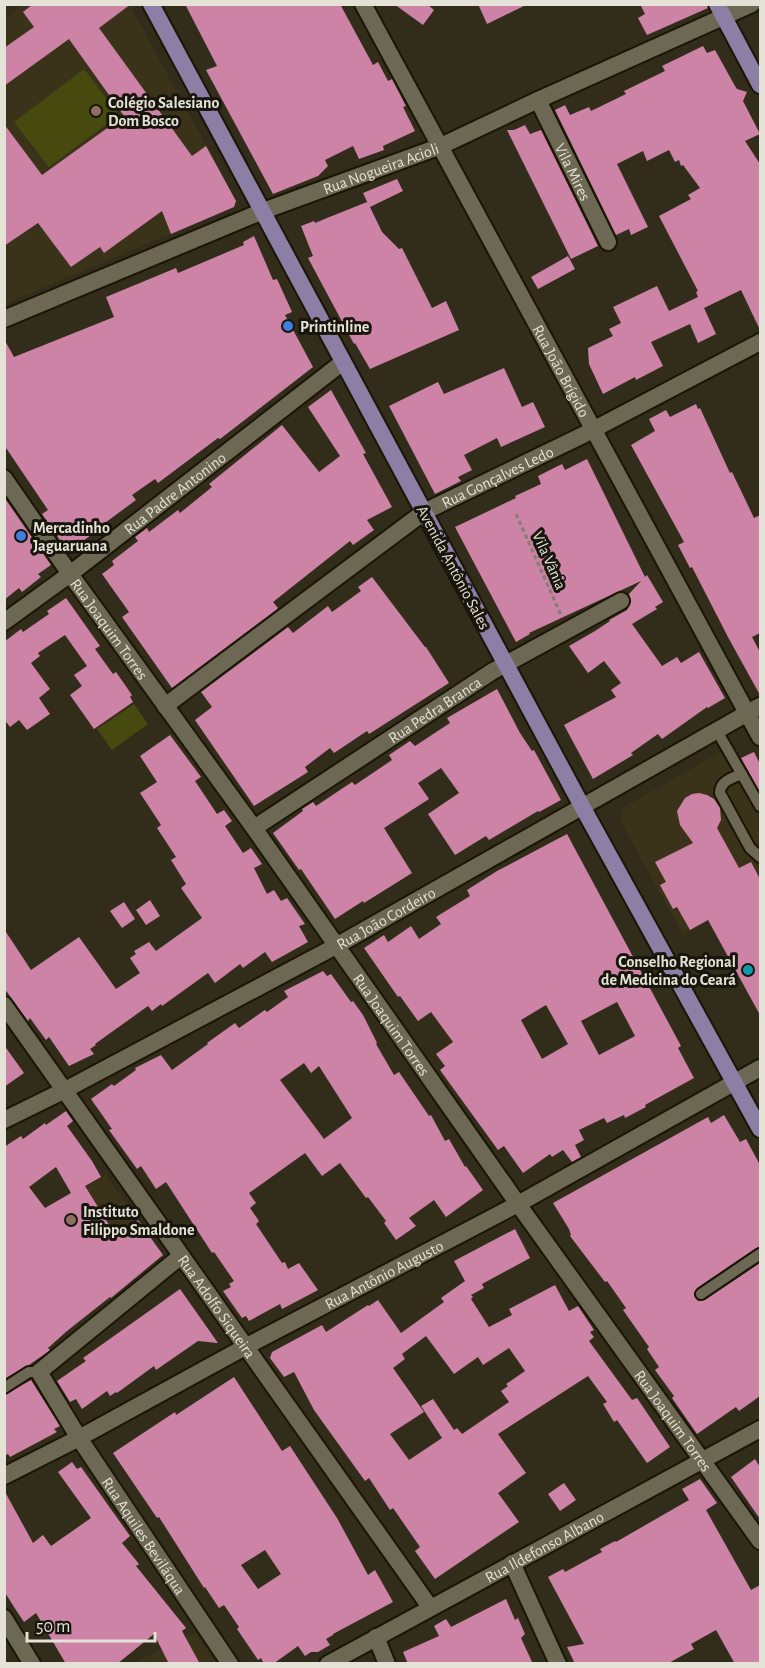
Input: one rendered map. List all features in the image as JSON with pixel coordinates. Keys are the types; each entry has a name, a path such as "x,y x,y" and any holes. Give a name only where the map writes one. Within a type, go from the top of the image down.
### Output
{"main road":[{"name":"Avenida Antônio Sales","path":"151,4 583,808 760,1129"},
{"path":"720,11 760,85"}],"street":[{"name":"Rua João Brígido","path":"363,4 594,429 754,710 760,737"},
{"name":"Rua Nogueira Acioli","path":"4,319 263,212 441,146 720,11 752,4"},
{"name":"Vila Mires","path":"538,100 608,242"},
{"name":"Rua Gonçalves Ledo","path":"165,706 424,512 594,429 760,342"},
{"name":"Rua Padre Antonino","path":"4,622 70,574 343,362"},
{"name":"Rua Joaquim Torres","path":"4,478 518,1204 760,1541"},
{"name":"Rua Pedra Branca","path":"254,828 506,663 621,601"},
{"name":"Rua João Cordeiro","path":"4,1120 336,946 754,710"},
{"name":"Rua Adolfo Siqueira","path":"4,1005 430,1607"},
{"name":"Rua Antônio Augusto","path":"4,1476 518,1204 760,1068"},
{"path":"39,1372 181,1256"},
{"name":"Rua Aquiles Beviláqua","path":"39,1372 79,1438 230,1664"},
{"name":"Rua Ildefonso Albano","path":"328,1664 760,1429"},
{"path":"512,1563 558,1664"},
{"path":"4,1618 32,1664"},
{"path":"375,1637 387,1664"}],"lane":[{"path":"717,730 760,806"},
{"path":"742,774 726,781 720,787 720,793 750,848 760,857"},
{"path":"701,1294 760,1254"},
{"path":"4,1388 28,1372 39,1372"}],"path":[{"name":"Vila Vânia","path":"516,514 561,615"}],"shaded area":[{"name":"Colégio Salesiano Dom Bosco","path":"21,5 130,5 236,201 234,207 5,304 5,20"},
{"path":"721,752 729,768 754,752 760,764 760,892 683,935 620,820 624,807"},
{"path":"106,1175 137,1218 29,1308 4,1231"},
{"path":"196,1632 216,1663 132,1664"}],"green space":[{"path":"84,69 119,115 49,167 14,122"},
{"path":"134,704 148,724 112,750 97,729"}],"building":[{"path":"33,4 131,4 99,28 192,156 206,146 236,201 234,207 171,234 162,211 104,253 100,247 71,267 38,223 4,246 4,124 42,175 124,116 69,39 4,86 4,48 34,27 23,12"},
{"path":"185,4 340,4 373,65 378,62 388,81 392,79 406,106 403,107 415,131 383,146 384,150 359,159 353,146 325,160 328,166 318,176 273,194 206,70 217,66"},
{"path":"394,4 427,4 434,10 423,25"},
{"path":"478,4 528,4 487,24"},
{"path":"640,4 707,4 708,8 647,35 638,18 645,14"},
{"path":"703,46 707,53 715,50 737,89 747,92 743,101 760,134 745,141 760,164 760,330 741,290 704,308 716,334 698,343 690,324 651,342 663,366 636,380 635,377 603,394 589,364 588,348 613,336 609,329 621,323 613,307 657,286 669,311 698,297 696,292 698,291 659,216 691,199 688,195 700,188 683,165 681,166 679,160 675,162 669,150 647,161 643,151 617,164 648,227 631,235 629,229 616,235 555,110 565,105 570,115 589,107 591,111 626,94 624,91 665,71 662,66"},
{"path":"525,125 530,134 541,130 598,246 571,259 507,130 514,130"},
{"path":"397,179 403,191 370,207 382,232 399,249 402,248 432,308 446,301 459,330 370,369 308,258 313,256 301,226 314,221 315,223 367,202 369,206 363,193"},
{"path":"254,236 273,280 277,279 292,312 285,315 313,367 220,439 218,438 158,483 155,479 132,495 136,500 68,552 42,514 48,510 4,445 4,339 14,357 114,317 106,297 176,268 178,273 244,245 243,242"},
{"path":"568,256 575,269 538,289 531,277"},
{"path":"504,368 522,407 533,402 545,427 501,447 497,438 464,455 472,470 458,477 461,481 435,494 389,406 438,382 444,394"},
{"path":"331,390 366,453 363,454 392,507 367,520 374,530 353,545 350,541 273,602 278,608 276,610 172,688 122,617 129,612 102,574 114,565 112,561 138,541 135,537 147,528 149,532 178,510 180,513 212,487 209,484 282,425 319,472 340,456 308,407"},
{"path":"696,404 754,518 760,515 760,633 752,637 760,652 760,695 678,545 684,542 631,445 655,431 649,419 666,410 670,417"},
{"path":"587,459 645,577 647,575 663,602 655,607 657,609 632,624 662,666 677,657 681,663 699,652 725,698 707,707 662,739 658,734 631,753 633,755 593,779 564,725 616,697 611,690 621,683 604,661 588,673 569,646 627,610 631,602 629,594 641,581 529,633 516,642 455,527 541,484 538,476 562,464 565,470"},
{"path":"4,497 51,565 38,574 41,577 22,592 19,588 4,600"},
{"path":"372,577 426,647 449,683 369,734 367,731 334,753 330,748 305,767 308,772 254,806 195,720 212,707 201,692 288,627 293,633 328,606 332,612 361,591 358,587"},
{"path":"66,598 100,646 95,649 113,674 116,672 132,695 130,697 133,702 94,729 70,695 82,686 74,675 87,666 65,635 38,653 40,656 31,663 50,689 39,698 50,714 27,730 19,720 10,727 4,719 4,642 21,629 23,632 49,614 47,611"},
{"path":"497,689 520,733 532,751 534,750 561,800 489,840 486,836 455,855 428,814 459,793 441,768 418,783 429,799 384,828 412,873 335,919 273,833 303,811 302,809 313,802 316,806 352,782 355,785 392,760 389,755 410,741 415,746 450,723 447,718"},
{"path":"170,735 201,777 195,781 217,814 224,810 232,821 225,826 243,853 251,848 262,864 254,868 267,894 274,890 281,901 287,898 305,924 299,926 308,942 272,962 265,952 243,968 240,964 215,983 208,973 162,1006 161,1004 152,1011 148,1006 95,1044 90,1049 94,1054 69,1066 49,1037 46,1040 30,1018 28,1021 4,988 4,929 31,970 79,937 116,989 140,973 130,958 136,954 134,951 149,942 156,951 202,918 181,888 186,884 171,860 176,857 157,828 161,825 140,793 157,782 140,756"},
{"path":"754,752 760,764 760,792 741,758"},
{"path":"699,793 714,799 720,808 721,820 717,828 739,868 751,862 760,879 760,1015 708,920 690,930 677,907 673,909 660,885 666,882 655,862 693,843 680,825 677,811 685,798"},
{"path":"567,834 681,1046 678,1048 694,1078 625,1118 624,1115 607,1123 604,1118 579,1130 584,1140 575,1145 581,1157 572,1162 563,1150 552,1157 550,1154 523,1173 504,1146 498,1150 440,1070 445,1066 436,1054 453,1042 431,1012 418,1021 400,996 398,997 364,948 384,935 388,942 411,926 419,939 441,924 436,917 470,896 467,890 497,871","holes":["617,1002 635,1036 599,1055 581,1021","546,1005 568,1044 542,1059 521,1020"]},
{"path":"150,900 160,916 146,925 136,910"},
{"path":"124,902 135,919 122,928 110,911"},
{"path":"323,971 327,976 331,974 363,1015 394,1075 399,1072 429,1116 431,1115 445,1141 449,1139 465,1167 483,1190 446,1217 434,1200 409,1218 416,1226 396,1240 384,1223 386,1221 340,1163 322,1176 305,1153 249,1193 256,1203 250,1208 259,1221 256,1224 282,1263 285,1262 288,1269 299,1263 318,1290 282,1309 280,1304 249,1321 246,1316 242,1318 223,1291 231,1287 229,1284 234,1281 214,1252 212,1253 166,1182 156,1189 141,1166 137,1169 109,1130 112,1129 91,1099 112,1084 114,1086 136,1070 135,1068 161,1055 172,1070 235,1023 239,1028 265,1010 267,1012 288,997 284,991","holes":["304,1063 311,1073 319,1066 352,1118 324,1139 280,1080"]},
{"path":"4,1045 24,1073 4,1087"},
{"path":"66,1111 73,1121 67,1126 101,1177 85,1186 116,1236 138,1220 163,1255 67,1331 48,1348 49,1351 4,1379 4,1147 21,1136 23,1139 45,1123 46,1125","holes":["56,1167 71,1193 45,1208 29,1187"]},
{"path":"724,1115 740,1142 746,1139 760,1165 760,1247 697,1288 694,1295 698,1301 705,1300 760,1263 760,1396 739,1411 736,1407 697,1434 655,1370 659,1367 647,1349 649,1347 623,1310 626,1308 570,1236 569,1229 553,1203 708,1117 711,1123"},
{"path":"515,1229 530,1258 482,1284 484,1288 471,1295 473,1297 471,1299 489,1327 512,1315 509,1309 555,1285 569,1311 578,1306 594,1330 590,1332 594,1337 589,1341 632,1400 637,1398 670,1447 647,1463 617,1420 614,1422 603,1404 607,1402 588,1376 498,1434 526,1473 498,1493 519,1522 435,1579 415,1551 420,1547 393,1508 390,1510 369,1478 365,1481 314,1410 294,1372 284,1377 270,1358 272,1352 322,1325 326,1332 378,1300 401,1333 444,1302 441,1298 465,1281 454,1261","holes":["426,1336 454,1374 478,1357 483,1365 509,1348 525,1371 506,1384 508,1386 501,1391 509,1402 462,1434 457,1428 454,1430 433,1399 421,1406 442,1438 409,1460 390,1434 424,1412 393,1368 405,1359 402,1354"]},
{"path":"180,1289 218,1343 198,1341 156,1370 154,1366 117,1393 110,1396 107,1391 82,1409 76,1399 70,1402 57,1381 86,1361 83,1358"},
{"path":"234,1377 282,1451 290,1446 337,1518 368,1575 375,1570 393,1602 333,1634 326,1639 330,1645 318,1652 311,1652 305,1656 298,1646 273,1664 264,1664 261,1658 258,1660 224,1605 219,1608 204,1588 159,1517 157,1518 113,1453 175,1412 176,1415","holes":["265,1550 281,1574 258,1589 241,1565"]},
{"path":"31,1380 60,1426 54,1429 57,1432 10,1457 8,1454 4,1456 4,1395"},
{"path":"755,1459 760,1467 760,1519 731,1477"},
{"path":"72,1462 77,1469 81,1467 130,1536 122,1543 139,1564 136,1566 186,1628 182,1631 200,1664 169,1664 154,1634 117,1664 66,1664 36,1613 24,1622 14,1607 4,1591 4,1490 33,1543 43,1535 51,1546 91,1518 58,1472"},
{"path":"700,1479 717,1503 706,1510 751,1590 760,1585 760,1664 735,1664 716,1630 691,1644 694,1649 667,1664 575,1664 567,1647 584,1644 548,1577 563,1569 565,1572 602,1552 600,1549 689,1500 682,1489"},
{"path":"564,1483 576,1500 560,1511 548,1494"},
{"path":"506,1599 515,1620 518,1618 525,1634 521,1638 533,1664 408,1664 403,1652 439,1636 434,1626 446,1619 451,1627"}],"place":[{"name":"Colégio Salesiano Dom Bosco","path":"96,111"},
{"name":"Printinline","path":"288,326"},
{"name":"Mercadinho Jaguaruana","path":"21,536"},
{"name":"Conselho Regional de Medicina do Ceará","path":"748,970"},
{"name":"Instituto Filippo Smaldone","path":"71,1220"}]}
